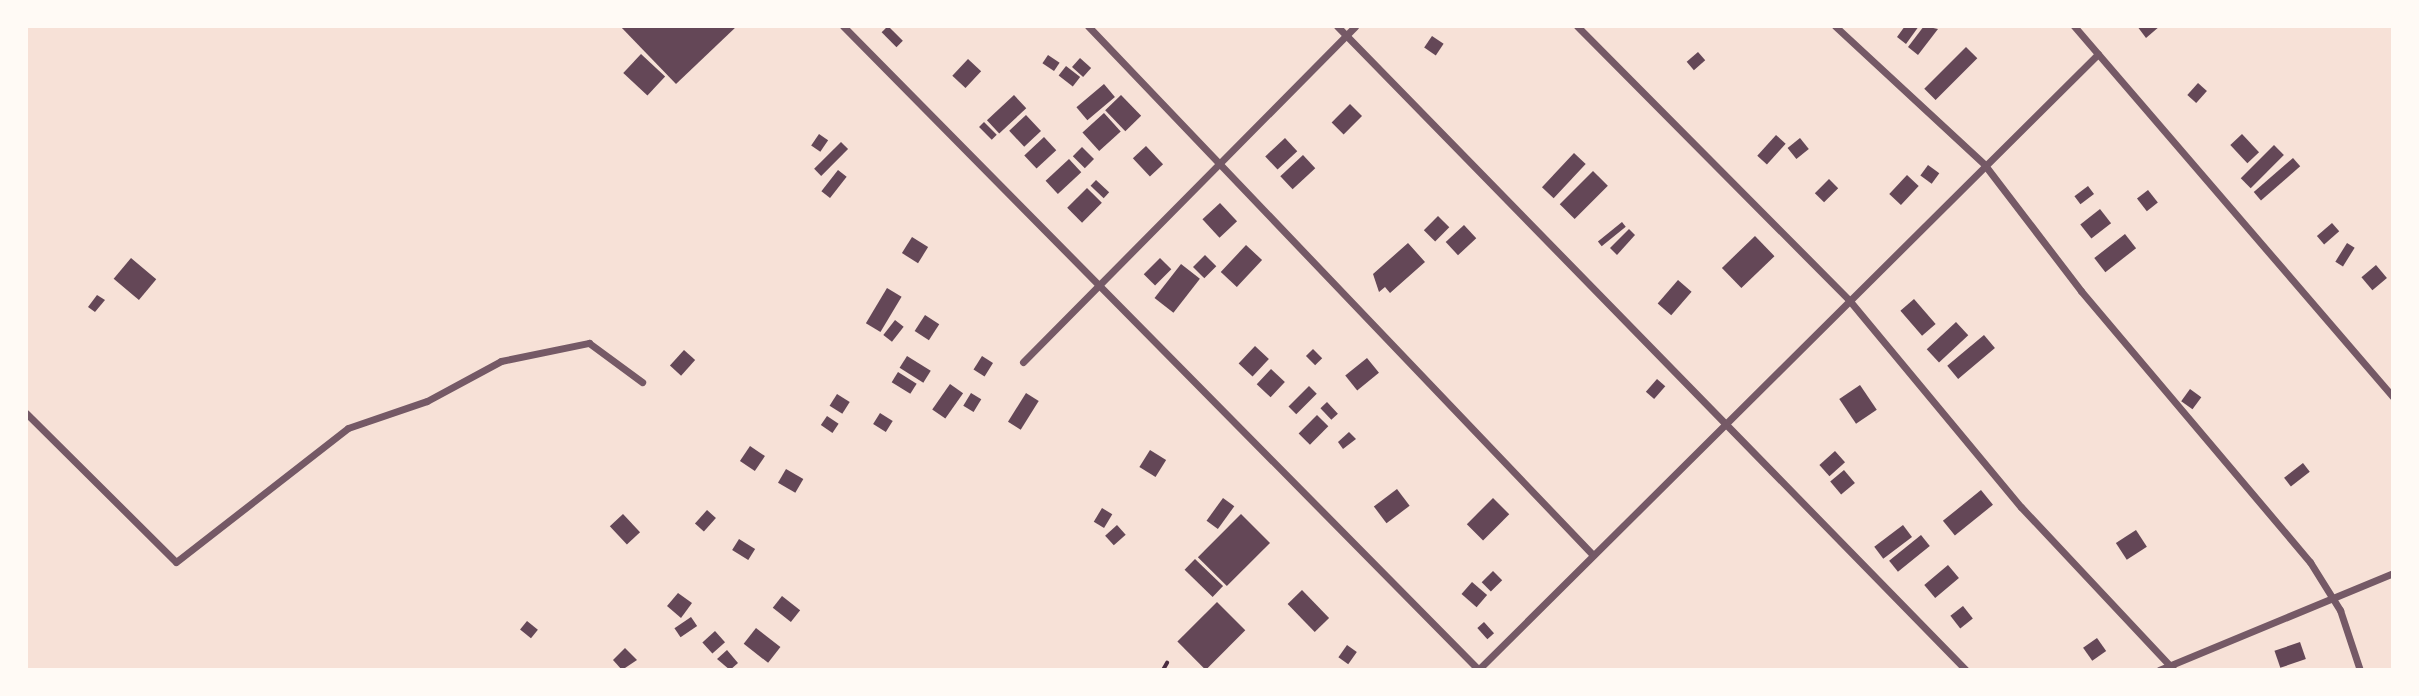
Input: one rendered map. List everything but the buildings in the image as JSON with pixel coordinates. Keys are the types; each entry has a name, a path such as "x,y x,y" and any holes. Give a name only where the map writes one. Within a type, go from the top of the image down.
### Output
{"street":[{"path":"843,26 1479,670 1984,164 2098,54"},
{"path":"1087,26 1593,555"},
{"path":"1337,26 1612,303 1723,425 1966,670"},
{"path":"1023,362 1097,282 1355,26"},
{"path":"1577,26 1849,300 2021,507 2173,667"},
{"path":"1835,26 1984,164 2333,598 2360,670"},
{"path":"2074,26 2393,397"},
{"path":"26,413 176,562 348,428 427,401 501,361 589,342 642,382"},
{"path":"2159,670 2173,667 2393,573"}],"path":[{"path":"1163,670 1167,663"}]}
